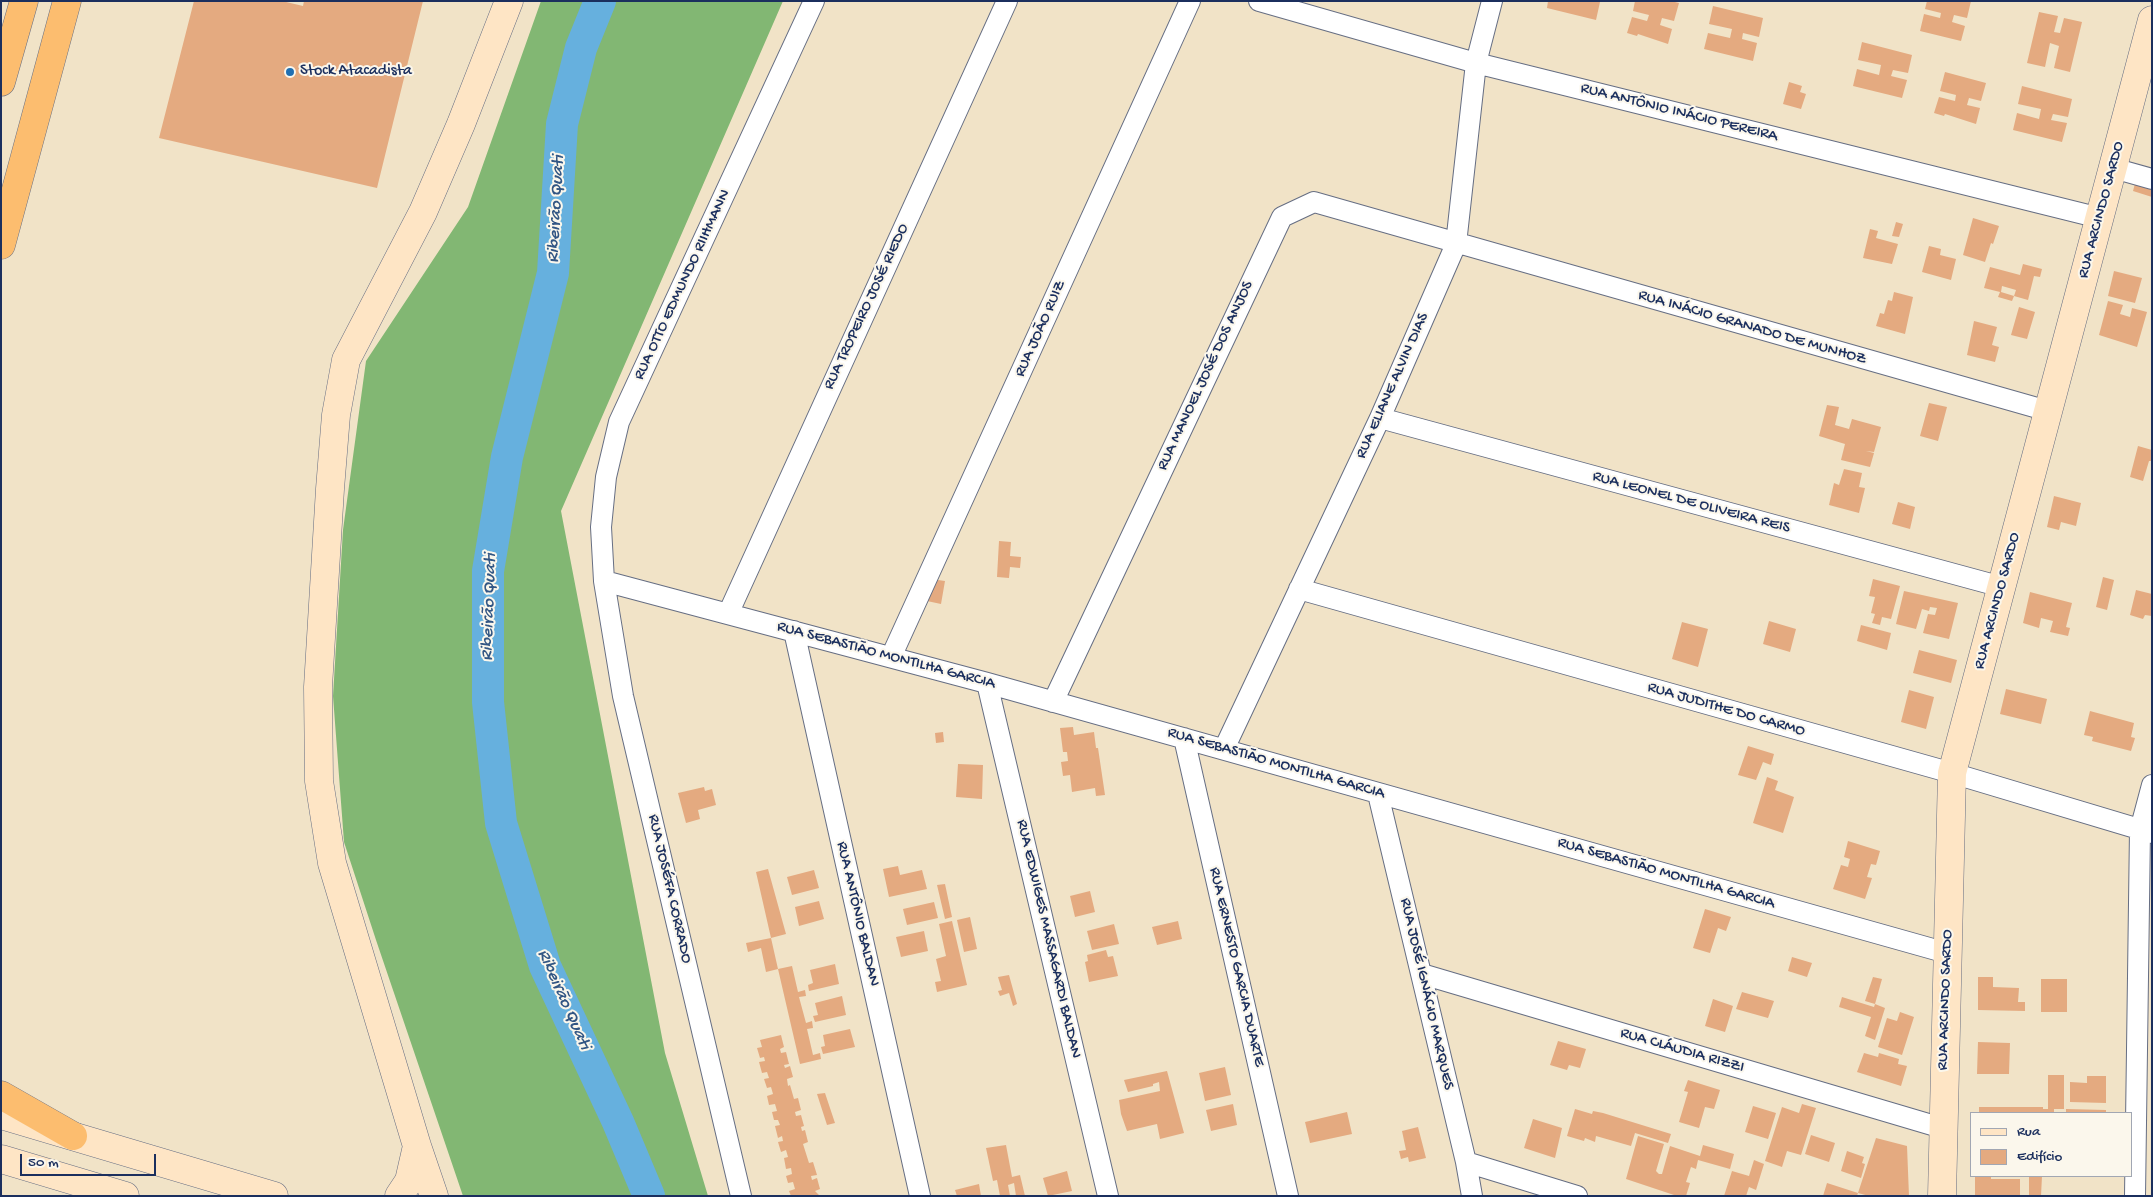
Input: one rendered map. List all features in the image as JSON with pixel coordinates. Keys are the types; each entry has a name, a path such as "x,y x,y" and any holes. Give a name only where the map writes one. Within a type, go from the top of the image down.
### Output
{"highway":[{"path":"1,82 24,1"},
{"path":"1,245 67,1"},
{"path":"1,1095 73,1136"}],"street":[{"path":"434,1196 417,1146 332,863 319,781 318,687 330,489 336,415 346,360 422,212 461,124 509,1"},
{"name":"RUA OTTO EDMUNDO RIIHMANN","path":"604,581 600,527 606,477 619,422 814,1"},
{"name":"RUA TROPEIRO JOSÉ RIEDO","path":"728,614 1008,1"},
{"name":"RUA JOÃO RUIZ","path":"891,657 1190,1"},
{"name":"RUA ANTÔNIO INÁCIO PEREIRA","path":"1259,1 1476,63 2100,218"},
{"name":"RUA ELIANE ALVIN DIAS","path":"1224,749 1380,418 1456,244 1476,63 1492,1"},
{"name":"RUA ARCINDO SARDO","path":"1942,1196 1942,1128 1952,774 2152,20"},
{"path":"2113,168 2152,179"},
{"name":"RUA MANOEL JOSÉ DOS ANJOS","path":"1053,702 1282,217 1314,202 1456,244"},
{"name":"RUA INÁCIO GRANADO DE MUNHOZ","path":"1456,244 2048,411"},
{"name":"RUA LEONEL DE OLIVEIRA REIS","path":"1380,418 2002,587"},
{"name":"RUA SEBASTIÃO MONTILHA GARCIA","path":"604,581 987,683 1947,953"},
{"name":"RUA JOSÉFA CORRADO","path":"604,581 623,696 741,1196"},
{"name":"RUA JUDITHE DO CARMO","path":"1299,589 1952,774 2146,832"},
{"name":"RUA ANTÔNIO BALDAN","path":"794,631 920,1196"},
{"name":"RUA EDWIGES MASSAGARDI BALDAN","path":"987,683 1108,1196"},
{"name":"RUA ERNESTO GARCIA DUARTE","path":"1184,738 1288,1196"},
{"path":"2136,1196 2146,832 2152,785"},
{"name":"RUA JOSÉ IGNÁCIO MARQUES","path":"1378,794 1466,1162 1472,1196"},
{"name":"RUA CLÁUDIA RIZZI","path":"1422,974 1942,1128"},
{"path":"1,1115 274,1196"},
{"path":"399,1196 409,1182 417,1146"},
{"path":"1,1159 124,1196"},
{"path":"1466,1162 1577,1196"}],"green space":[{"path":"541,1 783,1 561,511 665,1053 708,1196 463,1196 344,842 333,696 343,530 366,361 468,207"}],"building":[{"name":"Stock Atacadista","path":"194,1 282,1 303,6 304,1 423,1 377,188 159,138"},
{"path":"1548,1 1600,2 1596,20 1547,8"},
{"path":"1635,1 1671,1 1679,3 1674,21 1662,18 1660,25 1672,29 1668,44 1638,34 1637,36 1627,33 1632,17 1647,21 1649,15 1633,11"},
{"path":"1927,1 1971,1 1967,18 1954,15 1952,22 1965,26 1961,41 1920,31 1924,14 1940,18 1941,13 1925,9"},
{"path":"1713,6 1763,18 1759,37 1743,33 1742,39 1757,43 1753,61 1704,49 1708,33 1730,38 1732,29 1709,24"},
{"path":"2039,12 2058,16 2054,32 2060,33 2064,18 2082,22 2070,72 2054,68 2059,46 2050,43 2045,67 2027,63"},
{"path":"1862,42 1912,55 1908,73 1893,70 1891,76 1907,80 1902,98 1853,86 1857,69 1879,75 1881,65 1858,60"},
{"path":"1945,72 1986,83 1981,101 1969,98 1967,105 1980,108 1976,124 1945,114 1944,116 1934,113 1939,97 1955,101 1956,95 1940,91"},
{"path":"1789,82 1802,86 1800,92 1806,94 1801,109 1783,104"},
{"path":"2022,86 2072,99 2068,117 2053,114 2051,120 2067,123 2062,142 2013,130 2017,113 2039,119 2041,109 2018,104"},
{"path":"2137,176 2152,180 2152,197 2133,191"},
{"path":"1973,218 1999,226 1985,262 1963,255"},
{"path":"1896,222 1903,224 1899,237 1892,236"},
{"path":"1870,229 1878,231 1876,238 1898,244 1892,264 1863,258"},
{"path":"1929,246 1941,249 1940,255 1956,259 1951,280 1922,272"},
{"path":"2023,264 2042,269 2040,277 2034,276 2028,300 2014,296 2012,301 1998,297 2000,292 1984,288 1990,267 2020,275","holes":["2002,286 2016,290 2014,296 2001,292"]},
{"path":"2114,271 2142,278 2135,303 2108,296"},
{"path":"1894,292 1913,297 1905,334 1876,326 1880,313 1884,314 1888,300 1892,301"},
{"path":"2108,301 2123,305 2120,314 2130,317 2132,308 2147,312 2137,347 2099,335"},
{"path":"2019,307 2035,312 2027,339 2011,335"},
{"path":"1974,321 1997,327 1992,345 1999,347 1995,362 1967,355"},
{"path":"1929,403 1947,407 1938,441 1920,436"},
{"path":"1827,405 1839,407 1835,425 1849,429 1852,419 1881,427 1874,452 1866,451 1874,453 1870,467 1841,460 1845,444 1819,436"},
{"path":"2138,446 2152,450 2152,461 2149,461 2143,481 2130,477"},
{"path":"1844,469 1862,473 1859,487 1865,488 1859,513 1829,505 1834,483 1839,485"},
{"path":"2054,496 2081,503 2076,526 2061,522 2059,530 2047,527"},
{"path":"1898,502 1915,507 1910,529 1892,524"},
{"path":"999,541 1011,542 1010,556 1021,557 1020,568 1010,567 1009,578 997,577"},
{"path":"2103,577 2114,580 2107,610 2096,607"},
{"path":"931,579 945,581 941,604 927,601"},
{"path":"1873,579 1900,586 1891,619 1882,617 1880,625 1872,623 1875,614 1871,613 1875,597 1869,596"},
{"path":"2136,590 2152,594 2152,616 2145,615 2143,619 2130,615"},
{"path":"1904,591 1958,603 1949,639 1923,633 1928,614 1935,615 1937,608 1930,607 1929,611 1922,609 1916,629 1896,624"},
{"path":"2030,592 2072,603 2066,627 2070,628 2068,636 2050,632 2053,621 2041,618 2039,628 2023,623"},
{"path":"1769,621 1796,629 1790,652 1763,644"},
{"path":"1682,622 1708,629 1698,667 1672,659"},
{"path":"1861,625 1891,633 1887,650 1857,641"},
{"path":"1919,650 1957,660 1951,683 1913,673"},
{"path":"2006,689 2047,699 2041,724 2000,714"},
{"path":"1909,690 1934,697 1926,729 1901,722"},
{"path":"2090,711 2134,723 2131,737 2135,738 2131,751 2092,741 2093,737 2084,735"},
{"path":"1073,727 1074,735 1094,732 1105,795 1096,796 1095,788 1072,792 1070,775 1063,776 1061,762 1068,761 1067,752 1063,752 1060,728"},
{"path":"943,732 944,742 936,743 935,733"},
{"path":"1748,746 1774,754 1771,765 1763,762 1756,780 1738,775"},
{"path":"958,764 983,765 982,799 956,797"},
{"path":"1767,777 1778,781 1775,790 1794,797 1783,833 1753,823"},
{"path":"704,787 705,791 712,789 716,805 698,810 700,819 686,823 678,793"},
{"path":"1848,841 1880,851 1876,865 1871,864 1867,877 1872,878 1865,899 1833,889 1841,865 1848,867 1850,859 1844,857"},
{"path":"898,866 900,875 922,870 927,889 889,897 883,869"},
{"path":"768,869 786,934 771,938 756,872"},
{"path":"814,870 819,888 792,895 787,877"},
{"path":"945,884 952,917 945,919 937,885"},
{"path":"1090,891 1095,912 1075,917 1070,896"},
{"path":"819,901 824,919 799,926 795,907"},
{"path":"934,902 938,918 907,925 903,909"},
{"path":"1705,909 1731,917 1726,931 1718,928 1710,953 1693,948"},
{"path":"970,917 977,949 964,952 957,920"},
{"path":"952,921 967,985 937,992 935,982 941,981 936,959 946,956 939,924"},
{"path":"1178,921 1182,939 1157,945 1152,927"},
{"path":"1114,924 1119,944 1092,950 1087,931"},
{"path":"924,931 928,951 901,957 896,937"},
{"path":"771,938 778,969 766,972 761,948 748,952 746,943"},
{"path":"1106,950 1108,957 1113,956 1118,976 1089,982 1085,962 1088,961 1087,955"},
{"path":"1792,957 1812,963 1807,977 1788,971"},
{"path":"835,964 839,984 809,991 808,985 813,983 810,970"},
{"path":"792,966 798,992 805,990 806,996 799,997 806,1023 812,1021 813,1028 807,1029 813,1055 820,1053 821,1059 800,1064 778,969"},
{"path":"1009,975 1017,1004 1013,1006 1009,993 1000,996 998,991 1002,990 998,977"},
{"path":"1873,977 1882,979 1875,1004 1865,1001"},
{"path":"1978,977 1993,977 1993,987 2019,988 2018,1002 2025,1002 2025,1011 1978,1010"},
{"path":"2041,979 2067,979 2067,1012 2041,1012"},
{"path":"1742,992 1774,1001 1768,1018 1736,1009"},
{"path":"842,996 846,1015 815,1022 813,1016 818,1015 815,1003"},
{"path":"1842,997 1874,1007 1875,1004 1885,1008 1875,1040 1865,1036 1871,1017 1839,1007"},
{"path":"1713,999 1733,1006 1725,1032 1705,1026"},
{"path":"1900,1012 1914,1017 1902,1055 1878,1047 1887,1018 1897,1021"},
{"path":"850,1029 855,1047 823,1054 821,1047 825,1046 823,1035"},
{"path":"781,1035 784,1047 780,1049 781,1053 786,1052 789,1064 784,1065 785,1068 790,1066 793,1077 787,1079 788,1086 790,1085 794,1099 798,1098 801,1110 795,1112 796,1116 801,1115 804,1126 801,1127 802,1131 805,1130 808,1142 803,1144 809,1163 813,1162 817,1175 811,1176 812,1180 817,1178 820,1189 815,1191 820,1196 791,1196 789,1191 795,1189 793,1182 788,1183 786,1176 792,1174 791,1168 786,1169 784,1158 788,1157 786,1150 781,1152 778,1142 783,1141 782,1136 778,1138 775,1126 780,1125 778,1120 774,1120 772,1112 777,1111 775,1104 769,1105 767,1096 773,1094 771,1087 767,1088 764,1079 769,1078 767,1072 762,1073 759,1062 765,1061 764,1057 760,1058 757,1048 762,1047 760,1040"},
{"path":"1558,1041 1586,1049 1580,1068 1569,1065 1567,1070 1550,1065"},
{"path":"1978,1042 2010,1043 2009,1074 1977,1074"},
{"path":"1864,1053 1878,1057 1879,1053 1899,1059 1898,1064 1907,1066 1901,1086 1857,1072"},
{"path":"1225,1067 1231,1095 1205,1101 1199,1073"},
{"path":"1167,1071 1184,1133 1160,1139 1157,1124 1127,1131 1121,1114 1119,1100 1160,1091 1159,1082 1153,1084 1153,1086 1128,1092 1124,1080"},
{"path":"2048,1075 2064,1075 2064,1109 2054,1109 2054,1112 1979,1112 1979,1107 2043,1107 2043,1109 2048,1109"},
{"path":"2087,1076 2106,1076 2106,1103 2070,1102 2070,1082 2087,1083"},
{"path":"1688,1080 1720,1090 1714,1109 1705,1107 1699,1128 1679,1122 1688,1092 1684,1091"},
{"path":"825,1093 835,1123 827,1125 817,1094"},
{"path":"1233,1104 1237,1125 1211,1131 1206,1110"},
{"path":"1802,1104 1816,1108 1801,1155 1787,1151 1782,1167 1765,1161 1782,1107 1799,1113"},
{"path":"1753,1106 1776,1113 1768,1139 1745,1132"},
{"path":"1575,1109 1592,1114 1593,1111 1603,1113 1671,1134 1668,1143 1635,1133 1631,1146 1596,1136 1595,1142 1585,1138 1584,1141 1567,1136"},
{"path":"2066,1109 2106,1110 2106,1112 2066,1112"},
{"path":"1347,1112 1352,1134 1310,1143 1305,1122"},
{"path":"1533,1119 1562,1128 1555,1158 1524,1148"},
{"path":"1418,1127 1426,1158 1409,1162 1408,1157 1401,1159 1399,1151 1406,1150 1402,1131"},
{"path":"1811,1135 1835,1143 1829,1162 1805,1154"},
{"path":"1638,1136 1664,1144 1656,1171 1659,1174 1662,1174 1670,1146 1700,1156 1703,1145 1734,1154 1730,1169 1698,1160 1696,1169 1691,1167 1686,1182 1690,1183 1686,1196 1677,1196 1626,1179"},
{"path":"1876,1138 1907,1146 1909,1196 1869,1196 1858,1193"},
{"path":"1006,1145 1012,1177 1020,1175 1025,1196 1016,1196 1014,1183 1008,1185 1010,1196 1000,1196 997,1180 993,1181 986,1148"},
{"path":"1847,1151 1864,1157 1862,1163 1865,1164 1861,1178 1841,1171"},
{"path":"1754,1160 1764,1164 1756,1190 1749,1187 1746,1196 1724,1196 1732,1171 1749,1176"},
{"path":"1067,1171 1072,1191 1048,1196 1043,1178"},
{"path":"1975,1177 2020,1179 2020,1196 1975,1196"},
{"path":"2029,1177 2042,1177 2041,1196 2029,1196"},
{"path":"1827,1183 1858,1193 1857,1196 1823,1196"},
{"path":"979,1184 981,1196 957,1196 955,1190"}],"waterway":[{"name":"Ribeirão Quati","path":"600,1 581,48 562,124 553,273 507,457 488,571 488,702 501,823 545,966 618,1122 649,1196"}],"place":[{"name":"Stock Atacadista","path":"290,72"}]}
